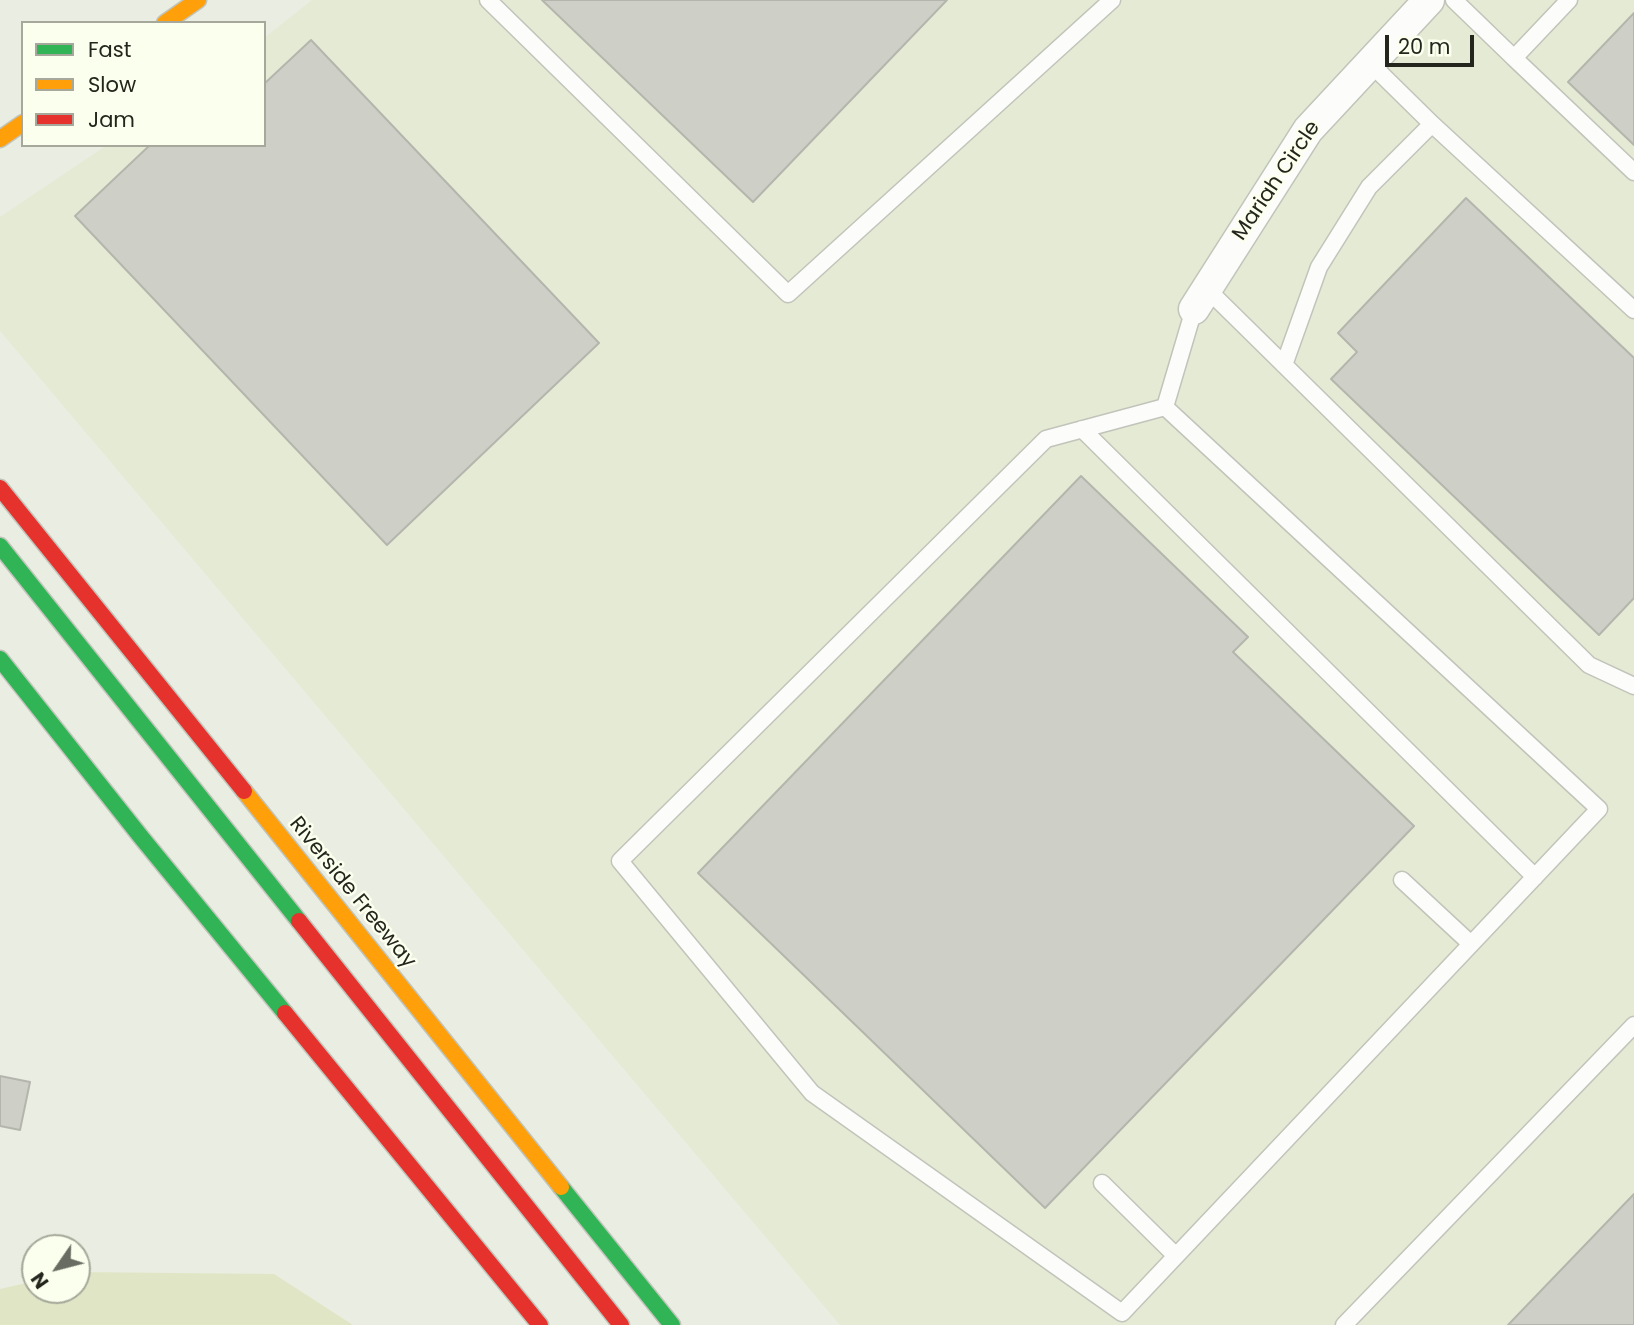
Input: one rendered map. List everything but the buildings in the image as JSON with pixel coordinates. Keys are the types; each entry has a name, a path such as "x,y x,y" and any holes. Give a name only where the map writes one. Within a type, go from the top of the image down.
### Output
{"main road":[{"path":"168,21 198,0"},
{"path":"0,139 21,124"},
{"name":"Riverside Freeway","path":"0,488 672,1325"},
{"path":"0,546 621,1325"},
{"path":"0,659 141,837 540,1325"},
{"path":"518,1299 531,1325"}],"street":[{"name":"Mariah Circle","path":"1200,299 1308,130 1429,0"}],"lane":[{"path":"488,0 788,295 1112,0"},
{"path":"1454,0 1634,172"},
{"path":"1514,58 1569,0"},
{"path":"1370,64 1634,310"},
{"path":"1284,365 1319,267 1369,187 1432,124"},
{"path":"1165,407 1200,299 1284,365 1589,665 1634,686"},
{"path":"1165,407 1599,809 1122,1313 812,1093 620,861 1046,439 1165,407"},
{"path":"1082,429 1535,877"},
{"path":"1402,880 1471,944"},
{"path":"1344,1325 1634,1025"},
{"path":"1102,1183 1176,1256"}],"shaded area":[{"path":"312,0 1634,0 1634,1325 840,1325 0,331 0,217 104,147 266,147 266,36"},
{"path":"91,1272 274,1274 353,1325 0,1325 0,1289 21,1284 21,1304 91,1304"}],"traffic: fast":[{"path":"0,546 299,921"},
{"path":"0,659 285,1013"},
{"path":"561,1187 672,1325"}],"traffic: slow":[{"path":"168,21 198,0"},
{"path":"0,139 21,124"},
{"path":"244,791 561,1187"}],"traffic: jam":[{"path":"0,488 244,791"},
{"path":"299,921 621,1325"},
{"path":"285,1013 540,1325"}]}
